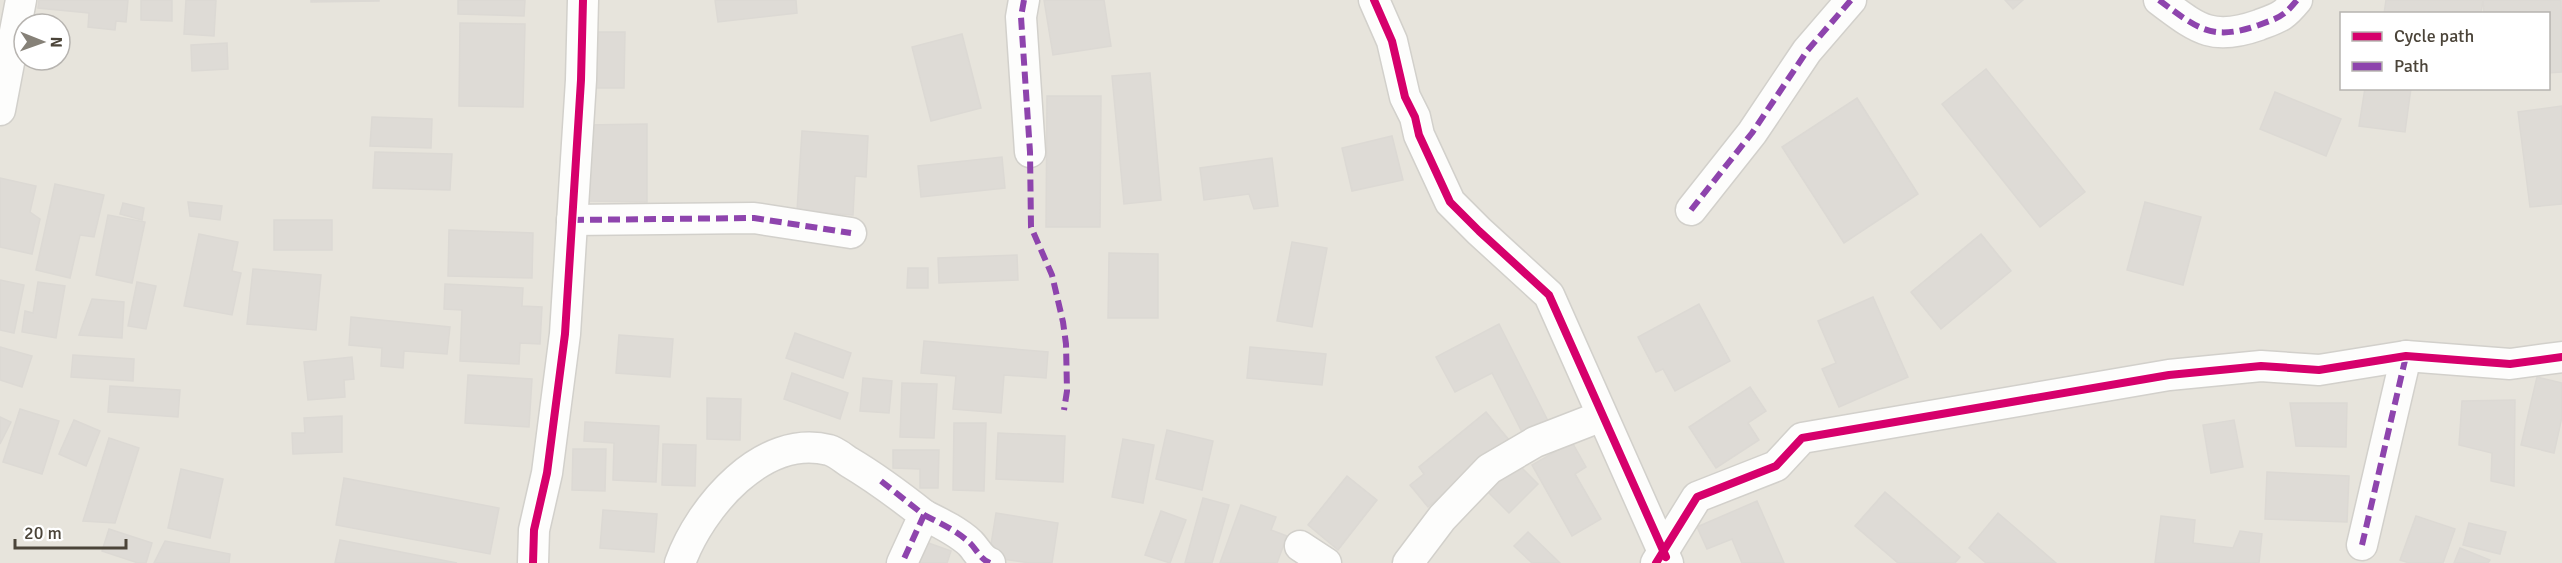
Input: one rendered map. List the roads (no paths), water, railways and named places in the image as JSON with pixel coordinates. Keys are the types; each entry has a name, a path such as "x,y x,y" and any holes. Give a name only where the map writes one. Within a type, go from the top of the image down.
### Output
{"street":[{"path":"0,110 21,0"},
{"path":"533,563 534,530 547,472 565,334 581,80 583,0"},
{"path":"1024,0 1021,17 1030,152"},
{"path":"1374,0 1392,41 1405,98 1415,117 1419,135 1450,202 1549,295 1662,559"},
{"path":"1691,210 1752,133 1807,51 1851,0"},
{"path":"2159,0 2193,24 2208,31 2235,33 2284,16 2297,0"},
{"path":"572,220 754,218 851,233"},
{"path":"1662,559 1697,497 1776,466 1802,438 2169,375 2260,366 2319,370 2406,356 2510,364 2562,357"},
{"path":"2362,544 2406,356"},
{"path":"1408,563 1442,518 1489,469 1535,442 1602,416"},
{"path":"680,563 699,526 720,497 750,467 793,447 830,450 881,481 924,515 951,529 970,543 983,560 990,563"},
{"path":"902,563 924,515"},
{"path":"1300,546 1326,563"}]}
